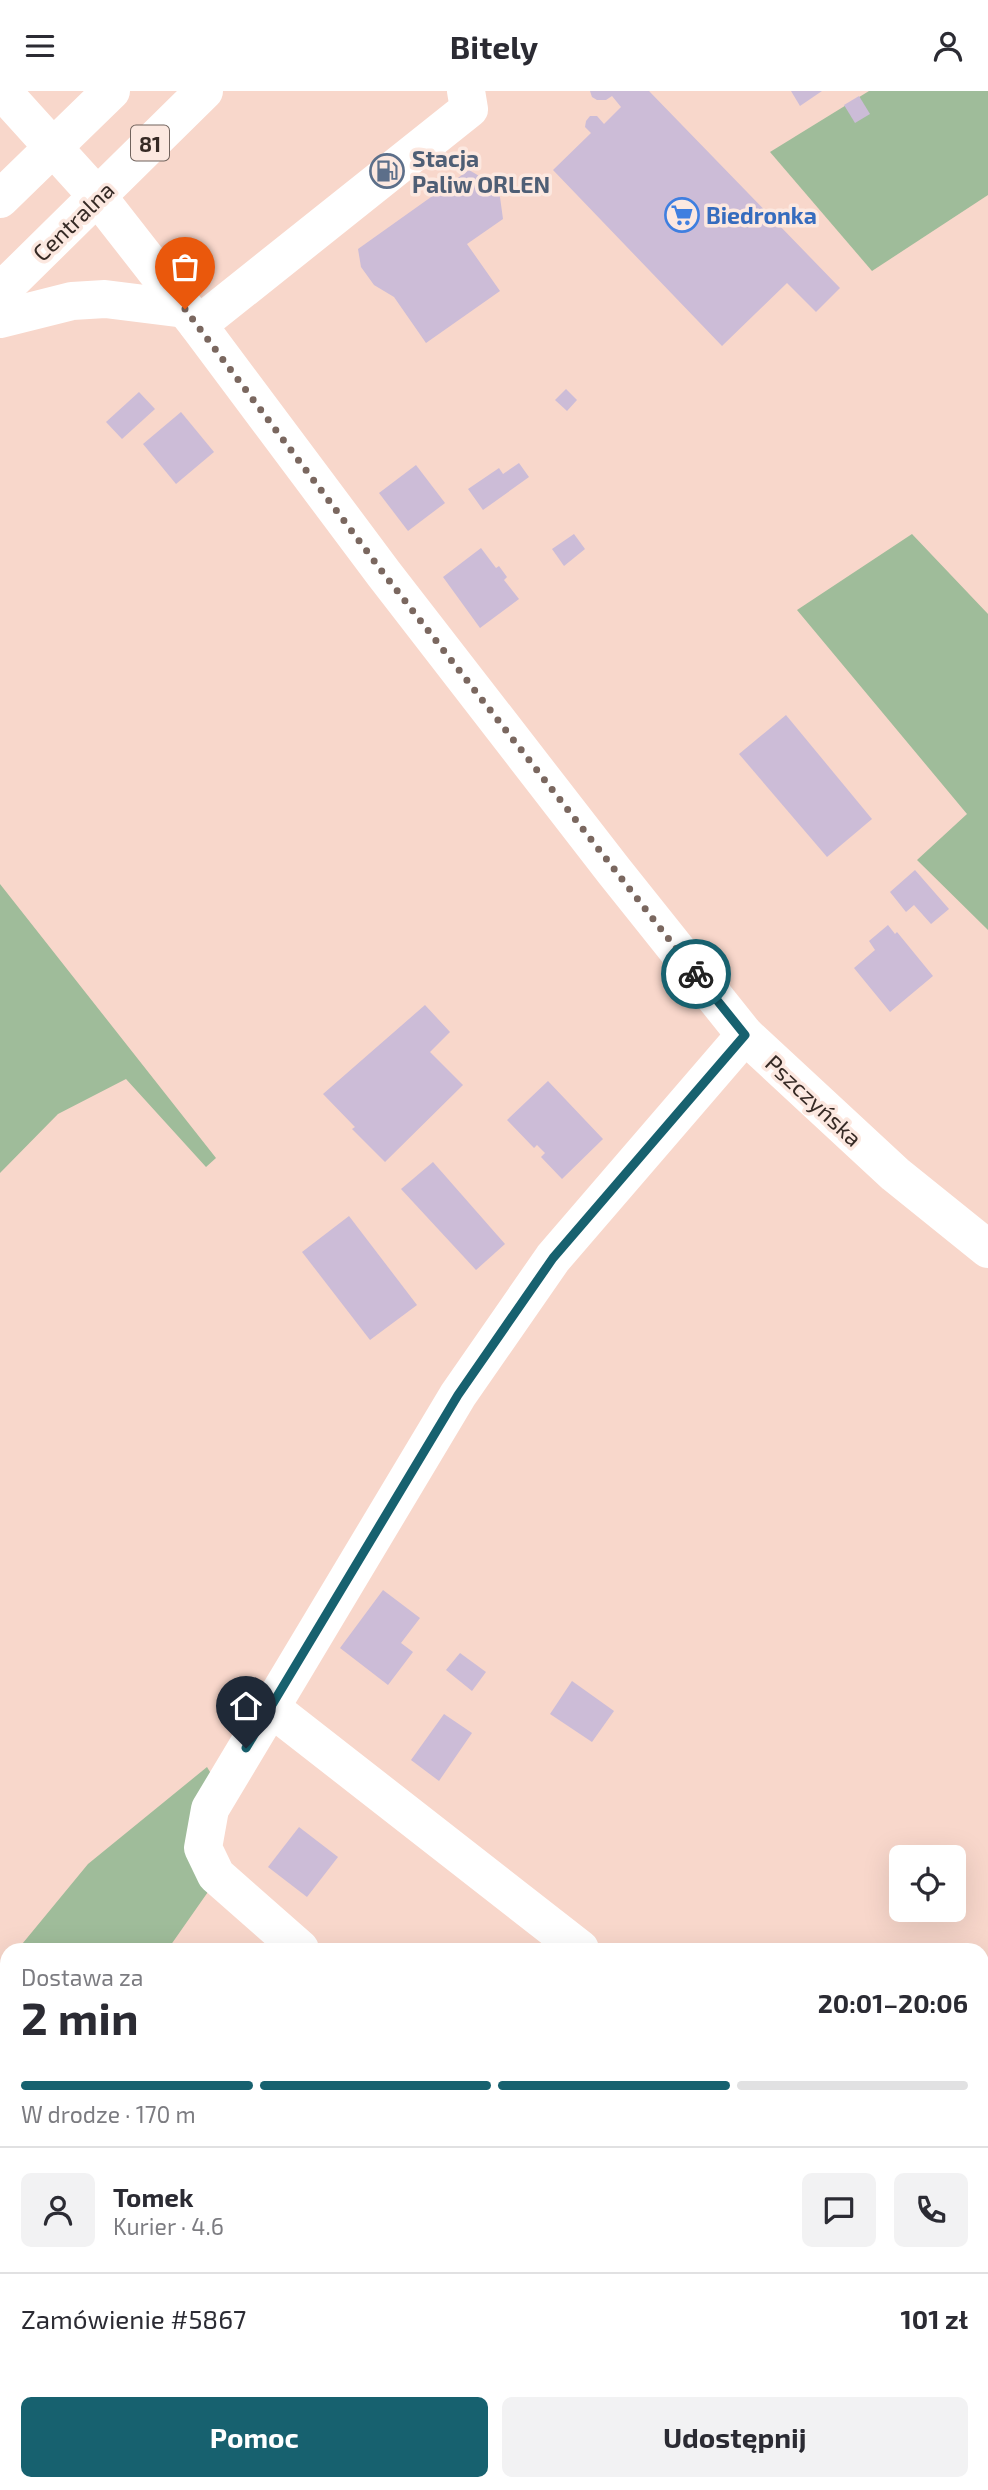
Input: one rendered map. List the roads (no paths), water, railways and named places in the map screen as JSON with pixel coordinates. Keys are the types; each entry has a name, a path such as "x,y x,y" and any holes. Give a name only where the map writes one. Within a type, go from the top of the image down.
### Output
{"street":[{"path":"2,91 69,120 98,197"},
{"path":"0,199 69,120 111,91"},
{"name":"Centralna","path":"0,292 204,91"},
{"path":"0,319 72,301 117,300 191,317 469,109 466,91"},
{"name":"Pszczyńska","path":"98,197 418,618 745,1035 895,1174 988,1249"},
{"path":"293,1943 216,1875 203,1848 210,1809 458,1395 553,1258 745,1035"},
{"path":"270,1707 572,1943"}],"place":[{"name":"Stacja Paliw ORLEN","path":"387,171"},
{"name":"Biedronka","path":"682,215"}]}
